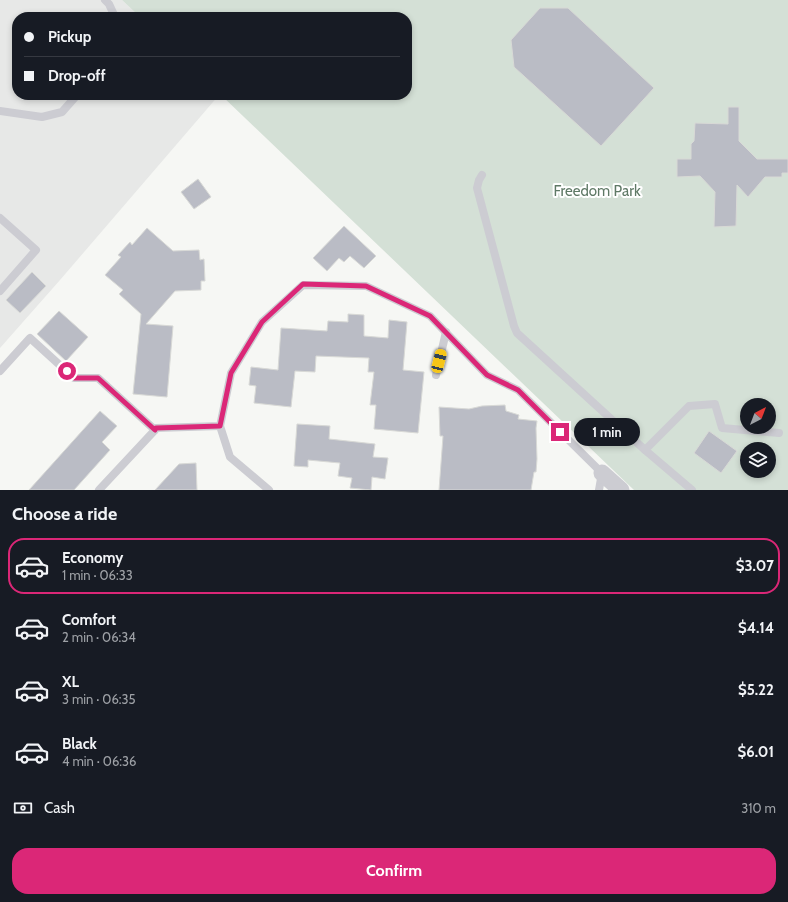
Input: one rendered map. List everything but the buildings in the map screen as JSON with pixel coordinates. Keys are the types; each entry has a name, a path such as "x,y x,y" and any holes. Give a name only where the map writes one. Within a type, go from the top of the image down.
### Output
{"street":[{"path":"602,473 621,490"}],"lane":[{"path":"105,0 109,4 113,12"},
{"path":"0,111 42,117 62,112 73,100"},
{"path":"482,175 477,188 517,333 645,450 692,490"},
{"path":"0,218 36,250 0,291"},
{"path":"269,490 230,457 220,426 231,373 262,322 303,284 366,286 430,316 487,375 518,390 602,473 599,490"},
{"path":"436,375 446,332"},
{"path":"0,371 30,338 74,378 98,378 155,430"},
{"path":"645,450 689,406 715,404 722,428 779,433"},
{"path":"99,490 156,428 220,426"}],"shaded area":[{"path":"0,0 122,0 135,12 12,12 12,100 215,100 0,348"}],"green space":[{"name":"Freedom Park","path":"122,0 788,0 788,490 634,490 226,100 412,100 412,12 135,12"}],"route":[{"path":"67,371 74,378 98,378 155,430 156,428 220,426 231,373 262,322 303,284 366,286 430,316 487,375 518,390 560,432"}]}
